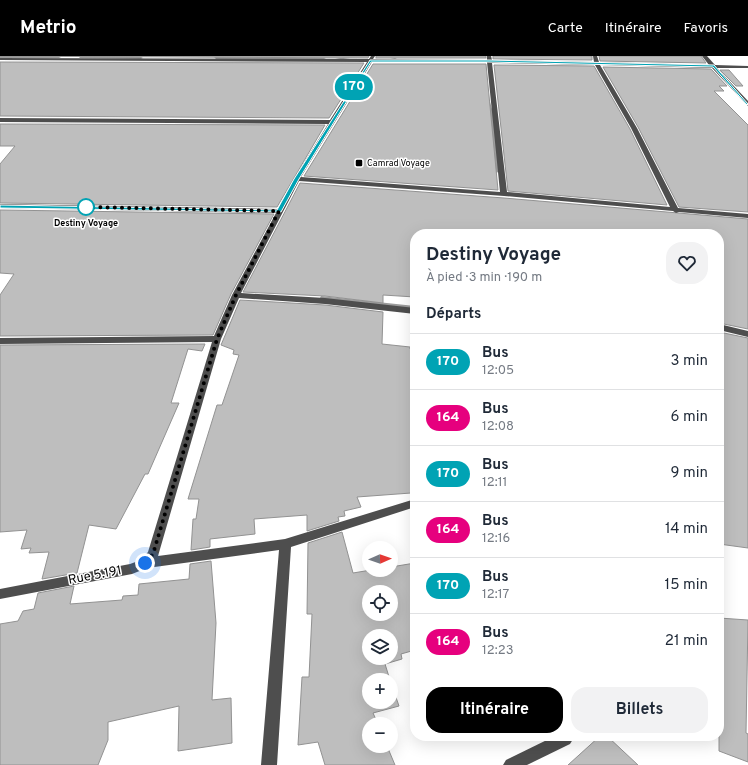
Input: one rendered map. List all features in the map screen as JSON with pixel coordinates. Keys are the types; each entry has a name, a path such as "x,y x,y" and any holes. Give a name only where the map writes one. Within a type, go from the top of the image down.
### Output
{"street":[{"path":"595,56 597,64 634,128 676,211"},
{"path":"704,56 748,104"},
{"path":"145,563 153,554 217,339 236,295 297,179 371,58"},
{"path":"0,59 488,59 597,64 748,67"},
{"path":"488,59 504,194"},
{"path":"0,120 332,122"},
{"path":"297,179 504,194 676,211 748,216"},
{"path":"0,206 279,211"},
{"path":"236,295 324,301 410,310"},
{"path":"724,328 748,334"},
{"path":"0,341 217,339"},
{"name":"Rue 5.191","path":"0,594 132,569 145,563 285,544 410,505"},
{"path":"269,765 285,544"},
{"path":"511,765 561,741"}],"building":[{"path":"0,56 369,56 368,58"},
{"path":"376,56 486,56 486,58 376,58"},
{"path":"493,56 592,56 592,60 493,59"},
{"path":"599,56 701,56 706,63 600,61"},
{"path":"0,62 364,63 329,118 0,116"},
{"path":"373,64 486,64 498,190 304,176"},
{"path":"494,65 594,66 630,129 667,205 508,191"},
{"path":"603,67 711,69 727,86 719,86 724,91 714,91 748,125 748,212 679,207 638,127"},
{"path":"720,70 729,70 743,86 736,86"},
{"path":"0,124 325,125 277,207 0,203 0,164 15,146 0,146"},
{"path":"300,183 504,198 748,219 748,329 724,324 724,229 410,229 410,297 383,295 383,303 325,296 243,292"},
{"path":"0,210 274,214 231,294 213,335 0,336 0,295 14,274 0,273"},
{"path":"240,300 325,305 383,312 382,344 410,347 410,493 357,497 361,507 344,511 345,516 338,517 339,521 307,531 307,515 254,519 255,534 210,539 210,547 191,550 193,519 196,519 199,499 188,499 217,405 222,405 239,355 233,354 234,350 221,345"},
{"path":"724,333 748,338 748,548 724,545"},
{"path":"205,344 202,351 188,349 171,403 179,403 148,474 145,474 116,529 89,525 77,573 42,579 49,552 29,553 31,548 21,549 27,530 0,532 0,345"},
{"path":"342,532 353,573 362,572 362,577 398,577 398,566 410,564 410,651 401,654 402,659 398,660 398,629 362,629 362,665 385,665 388,673 362,673 362,709 388,709 373,713 375,717 362,717 362,753 390,753 395,765 325,765 318,742 298,745 302,677 309,677 312,614 307,614 308,543"},
{"path":"211,561 216,623 212,700 231,698 232,743 178,751 179,706 108,722 108,740 98,765 0,765 0,624 18,621 23,611 34,609 38,593 74,586 70,604 122,600 123,596 138,595 139,584 189,579 190,564"},
{"path":"724,618 748,620 746,733 748,734 748,762 719,751 719,741 724,741"},
{"path":"594,741 612,741 638,765 568,765"}],"waterway":[{"path":"337,59 361,56"},
{"path":"383,56 395,58"},
{"path":"0,57 59,57"},
{"path":"80,57 141,58"},
{"path":"216,58 324,59"},
{"path":"488,102 495,130 495,172"},
{"path":"324,298 410,307"}],"bus line":[{"name":"170","path":"0,206 279,211 297,179 370,61 488,61 714,66 748,104"}],"place":[{"name":"Camrad Voyage","path":"359,163"},
{"name":"Destiny Voyage","path":"86,207"}],"route":[{"path":"86,207 279,211 236,295 217,339 153,554 145,563"}]}
